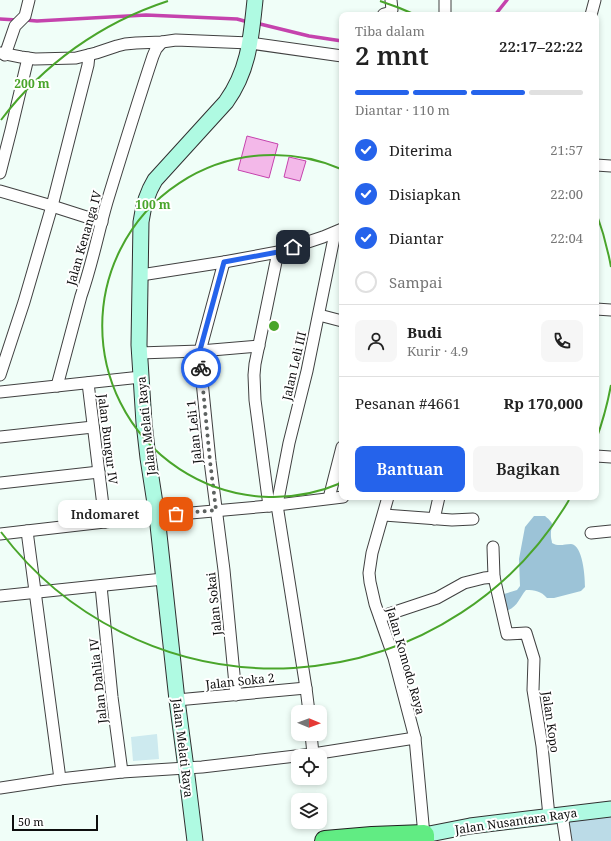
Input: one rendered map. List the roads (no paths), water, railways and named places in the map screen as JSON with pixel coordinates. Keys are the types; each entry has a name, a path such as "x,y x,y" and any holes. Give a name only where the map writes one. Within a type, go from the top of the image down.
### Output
{"highway":[{"name":"Jalan Nusantara Raya","path":"325,841 424,838"}],"street":[{"path":"29,0 24,16 15,26 2,54 28,58 69,59 89,55 125,44 251,37 339,55"},
{"path":"388,12 392,10 391,0"},
{"path":"445,0 445,12"},
{"path":"592,12 595,0"},
{"name":"Jalan Melati Raya","path":"194,841 147,446 141,377 139,353 141,222 147,195 157,178 226,102 233,92 242,73 251,37 254,7"},
{"name":"Jalan Kenanga IV","path":"57,386 119,161 153,56 156,49 162,42"},
{"path":"0,375 24,302 52,206 89,55"},
{"path":"0,173 28,58"},
{"path":"599,165 611,166"},
{"path":"0,190 102,222"},
{"path":"141,274 224,262 278,252 338,231"},
{"name":"Jalan Leli III","path":"273,505 307,372 338,231"},
{"path":"278,252 259,346 255,370 254,392 308,705"},
{"name":"Jalan Leli 1","path":"216,510 200,350 224,262"},
{"path":"599,309 611,310"},
{"path":"319,315 339,320"},
{"path":"139,353 259,346"},
{"path":"0,392 141,377"},
{"name":"Jalan Bungur IV","path":"88,383 105,522"},
{"path":"0,437 93,427"},
{"path":"599,456 611,457"},
{"path":"329,498 339,458"},
{"path":"0,484 99,472"},
{"path":"0,534 339,497"},
{"name":"Jalan Komodo Raya","path":"387,500 372,553 369,573 371,590 396,665 415,738 424,838"},
{"path":"434,519 437,500"},
{"name":"Jalan Sokai","path":"216,510 224,570 236,695"},
{"path":"384,515 452,520 473,519"},
{"path":"27,530 60,779"},
{"path":"591,533 611,531"},
{"path":"380,617 437,598 464,583 494,577 493,547"},
{"name":"Jalan Kopo","path":"494,577 507,634 526,634 534,659 533,690 542,746 556,815 566,841"},
{"path":"0,596 163,579"},
{"name":"Jalan Dahlia IV","path":"101,586 112,697 122,772"},
{"name":"Jalan Soka 2","path":"177,700 306,688"},
{"path":"327,752 415,738"},
{"path":"0,788 122,772 186,768 291,756"},
{"name":"Jalan Nusantara Raya","path":"424,838 470,826 611,809"}],"waterway":[{"path":"497,12 507,0"},
{"path":"25,20 37,21 146,15 237,19 248,22"},
{"path":"0,19 17,20"},
{"path":"256,23 309,36 339,41"}],"place":[{"name":"Indomaret","path":"176,514"}]}
